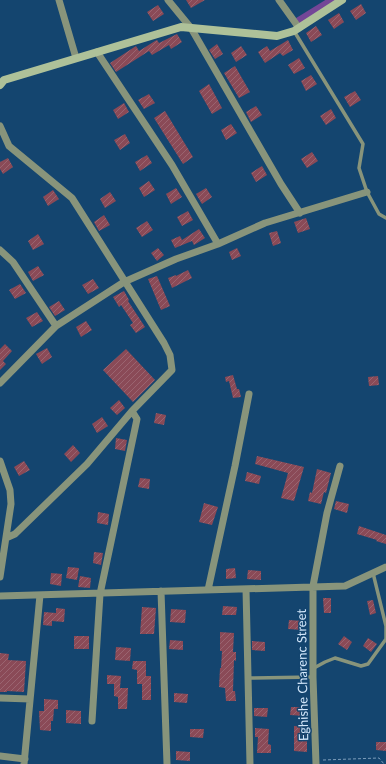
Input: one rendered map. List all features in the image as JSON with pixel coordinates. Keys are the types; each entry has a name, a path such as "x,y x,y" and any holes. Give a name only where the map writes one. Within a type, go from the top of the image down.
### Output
{"street":[{"path":"59,0 76,58"},
{"path":"168,0 191,28 281,184 300,213"},
{"path":"278,0 297,30"},
{"path":"0,85 4,80 181,27 277,36 297,30 342,0"},
{"path":"97,52 172,165 218,244"},
{"path":"0,126 9,146 72,198 164,343 170,355 172,370 132,411 86,464 15,534 6,538"},
{"path":"0,383 56,326 124,282 176,259 218,244 265,223 367,192"},
{"path":"0,250 13,262 56,326"},
{"path":"208,590 249,394"},
{"path":"92,721 100,594 137,419 132,411"},
{"path":"0,461 10,490 11,504 0,577"},
{"name":"Eghishe Charenc Street","path":"316,762 312,586 327,513 340,466"},
{"path":"0,596 345,586 386,567"},
{"path":"246,589 250,764"},
{"path":"161,592 167,764"},
{"path":"0,756 24,761 40,595"},
{"path":"0,698 30,699"}],"lane":[{"path":"297,30 362,144 359,168 367,192 379,214 386,218"},
{"path":"313,668 335,658 361,666 368,664 386,639 386,626 373,573"},
{"path":"248,678 313,677"}],"path":[{"path":"316,762 378,758 384,764"}],"building":[{"path":"186,0 205,0 191,8"},
{"path":"361,4 366,13 356,20 350,11"},
{"path":"158,5 164,14 153,21 147,12"},
{"path":"339,13 344,22 334,29 328,20"},
{"path":"316,26 322,35 311,42 306,33"},
{"path":"177,34 182,42 171,49 169,45 152,55 149,51 116,72 110,63 136,46 139,51 157,40 159,43"},
{"path":"288,40 293,50 283,56 280,53 265,63 258,52 267,46 270,51"},
{"path":"217,44 223,54 215,59 209,50"},
{"path":"241,46 247,55 236,62 231,53"},
{"path":"299,58 305,68 294,74 288,65"},
{"path":"235,66 250,92 239,98 224,73"},
{"path":"311,75 317,84 306,91 301,81"},
{"path":"209,84 222,108 212,114 199,91"},
{"path":"355,91 361,100 350,107 344,97"},
{"path":"149,94 155,103 144,109 138,100"},
{"path":"124,103 129,112 118,119 113,110"},
{"path":"256,106 262,115 251,122 246,112"},
{"path":"331,109 336,118 326,125 320,116"},
{"path":"165,111 193,157 183,164 154,118"},
{"path":"231,124 237,133 226,140 221,130"},
{"path":"125,134 130,143 120,150 114,140"},
{"path":"312,152 318,161 307,168 301,159"},
{"path":"147,155 152,163 140,171 135,162"},
{"path":"8,158 13,167 3,174 0,169 0,162"},
{"path":"262,166 267,175 256,182 251,173"},
{"path":"149,181 155,190 144,197 139,188"},
{"path":"176,188 182,197 171,204 166,194"},
{"path":"206,188 212,197 202,204 196,194"},
{"path":"53,190 59,199 48,206 43,197"},
{"path":"110,192 116,201 105,208 100,199"},
{"path":"188,211 193,220 182,226 177,217"},
{"path":"104,215 110,225 99,231 94,222"},
{"path":"306,218 310,229 298,233 294,222"},
{"path":"147,221 153,230 142,237 136,228"},
{"path":"199,229 205,238 194,245 192,241 175,248 171,240 180,236 182,240"},
{"path":"277,231 281,243 273,246 269,233"},
{"path":"38,234 44,244 33,250 28,241"},
{"path":"158,248 164,255 157,261 151,253"},
{"path":"237,248 241,256 232,260 229,252"},
{"path":"38,266 44,275 33,281 28,272"},
{"path":"188,270 192,278 172,288 168,278"},
{"path":"157,276 170,306 161,310 148,279"},
{"path":"93,279 99,288 88,294 82,285"},
{"path":"20,284 26,293 15,299 9,290"},
{"path":"124,291 129,300 128,301 145,327 136,333 130,325 133,323 121,305 119,307 113,297"},
{"path":"59,301 65,310 55,316 49,307"},
{"path":"37,312 43,321 32,327 26,318"},
{"path":"86,321 92,330 81,337 76,327"},
{"path":"5,344 12,351 3,361 6,364 0,370 0,349"},
{"path":"47,348 52,357 42,364 36,354"},
{"path":"126,349 155,380 133,402 103,370"},
{"path":"233,375 241,397 233,398 229,381 226,382 225,377"},
{"path":"378,376 379,385 369,386 368,377"},
{"path":"119,400 125,408 117,415 110,408"},
{"path":"156,413 166,415 164,425 154,423"},
{"path":"102,417 108,426 97,433 92,424"},
{"path":"116,438 127,440 125,451 115,449"},
{"path":"73,445 80,453 71,462 64,454"},
{"path":"257,456 304,467 294,501 281,498 288,473 255,464"},
{"path":"24,461 30,470 19,476 14,467"},
{"path":"317,469 331,473 326,493 324,492 321,504 308,501 310,492 312,493"},
{"path":"247,472 261,476 259,484 245,481"},
{"path":"140,478 150,479 149,489 138,487"},
{"path":"336,501 349,504 347,513 334,509"},
{"path":"204,503 218,507 212,525 199,522"},
{"path":"98,512 109,514 108,525 97,523"},
{"path":"359,526 386,535 386,544 357,534"},
{"path":"94,552 103,553 101,565 93,563"},
{"path":"68,567 79,568 77,580 66,578"},
{"path":"235,568 236,578 226,579 226,569"},
{"path":"248,570 261,571 261,580 247,579"},
{"path":"51,573 62,574 61,586 50,584"},
{"path":"80,576 91,578 90,588 78,587"},
{"path":"323,598 331,598 331,613 324,613"},
{"path":"373,600 376,613 370,615 367,601"},
{"path":"223,606 237,607 236,615 222,615"},
{"path":"142,607 156,608 154,634 140,634"},
{"path":"56,608 65,609 64,622 52,621 52,626 43,625 44,612 56,613"},
{"path":"171,609 186,610 185,623 170,622"},
{"path":"289,620 303,621 302,630 288,629"},
{"path":"220,632 234,633 233,652 236,652 236,661 234,660 233,691 235,691 236,701 226,701 225,688 219,687 222,651 220,651"},
{"path":"74,636 89,636 89,649 74,649"},
{"path":"344,636 352,642 347,650 338,644"},
{"path":"368,638 377,644 371,652 363,646"},
{"path":"170,640 183,641 183,650 169,649"},
{"path":"252,641 265,642 265,651 252,650"},
{"path":"116,647 131,648 130,661 115,660"},
{"path":"0,653 9,654 8,660 26,661 24,692 0,692"},
{"path":"133,661 146,661 146,676 151,676 151,700 142,700 142,684 137,684 137,670 132,669"},
{"path":"107,675 121,676 120,688 128,688 127,709 118,709 118,697 114,696 114,684 107,684"},
{"path":"174,693 188,694 187,703 174,702"},
{"path":"44,699 58,700 58,709 54,709 53,721 51,721 51,731 40,730 39,711 44,711"},
{"path":"291,707 304,707 304,716 290,715"},
{"path":"254,708 268,708 267,717 254,716"},
{"path":"66,710 81,711 81,724 66,723"},
{"path":"294,726 307,727 307,752 294,751"},
{"path":"255,728 269,729 268,744 271,745 271,753 257,753 258,737 255,737"},
{"path":"190,729 204,729 203,738 190,737"},
{"path":"376,742 386,742 386,751 376,750"},
{"path":"176,751 190,752 190,761 176,760"}],"waterway":[{"path":"298,21 332,0"}]}
